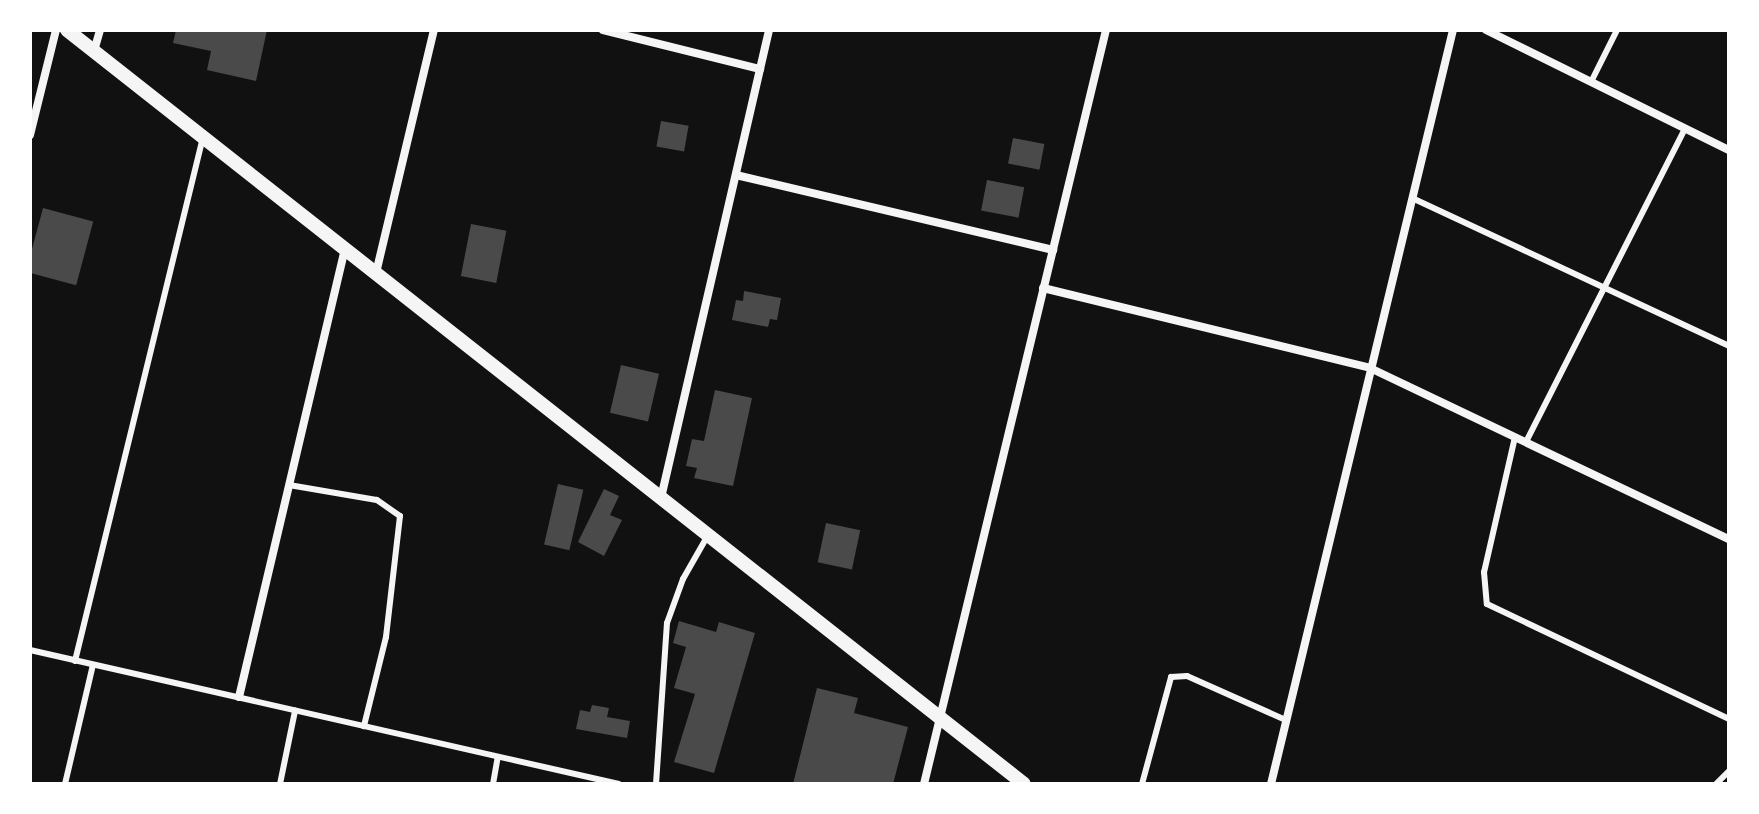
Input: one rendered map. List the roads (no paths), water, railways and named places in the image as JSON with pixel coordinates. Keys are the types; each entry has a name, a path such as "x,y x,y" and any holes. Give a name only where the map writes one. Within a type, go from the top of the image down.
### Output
{"street":[{"path":"30,135 56,30"},
{"path":"67,30 1024,784"},
{"path":"94,51 100,30"},
{"path":"376,273 434,30"},
{"path":"603,30 760,69"},
{"path":"661,498 769,30"},
{"path":"924,784 1106,30"},
{"path":"1271,784 1453,30"},
{"path":"1486,30 1729,150"},
{"path":"736,175 1053,250"},
{"path":"239,697 345,249"},
{"path":"1043,288 1370,368 1729,539"}],"lane":[{"path":"1591,82 1617,30"},
{"path":"1526,442 1685,128"},
{"path":"75,661 203,137"},
{"path":"1412,198 1729,346"},
{"path":"1515,437 1484,572 1487,604 1729,719"},
{"path":"289,485 377,500 400,516 386,637 364,726"},
{"path":"656,784 667,623 683,579 708,535"},
{"path":"30,650 619,784"},
{"path":"65,784 93,665"},
{"path":"1142,784 1171,677 1187,676 1286,720"},
{"path":"280,784 295,711"},
{"path":"493,784 498,757"},
{"path":"1716,784 1729,771"}]}
